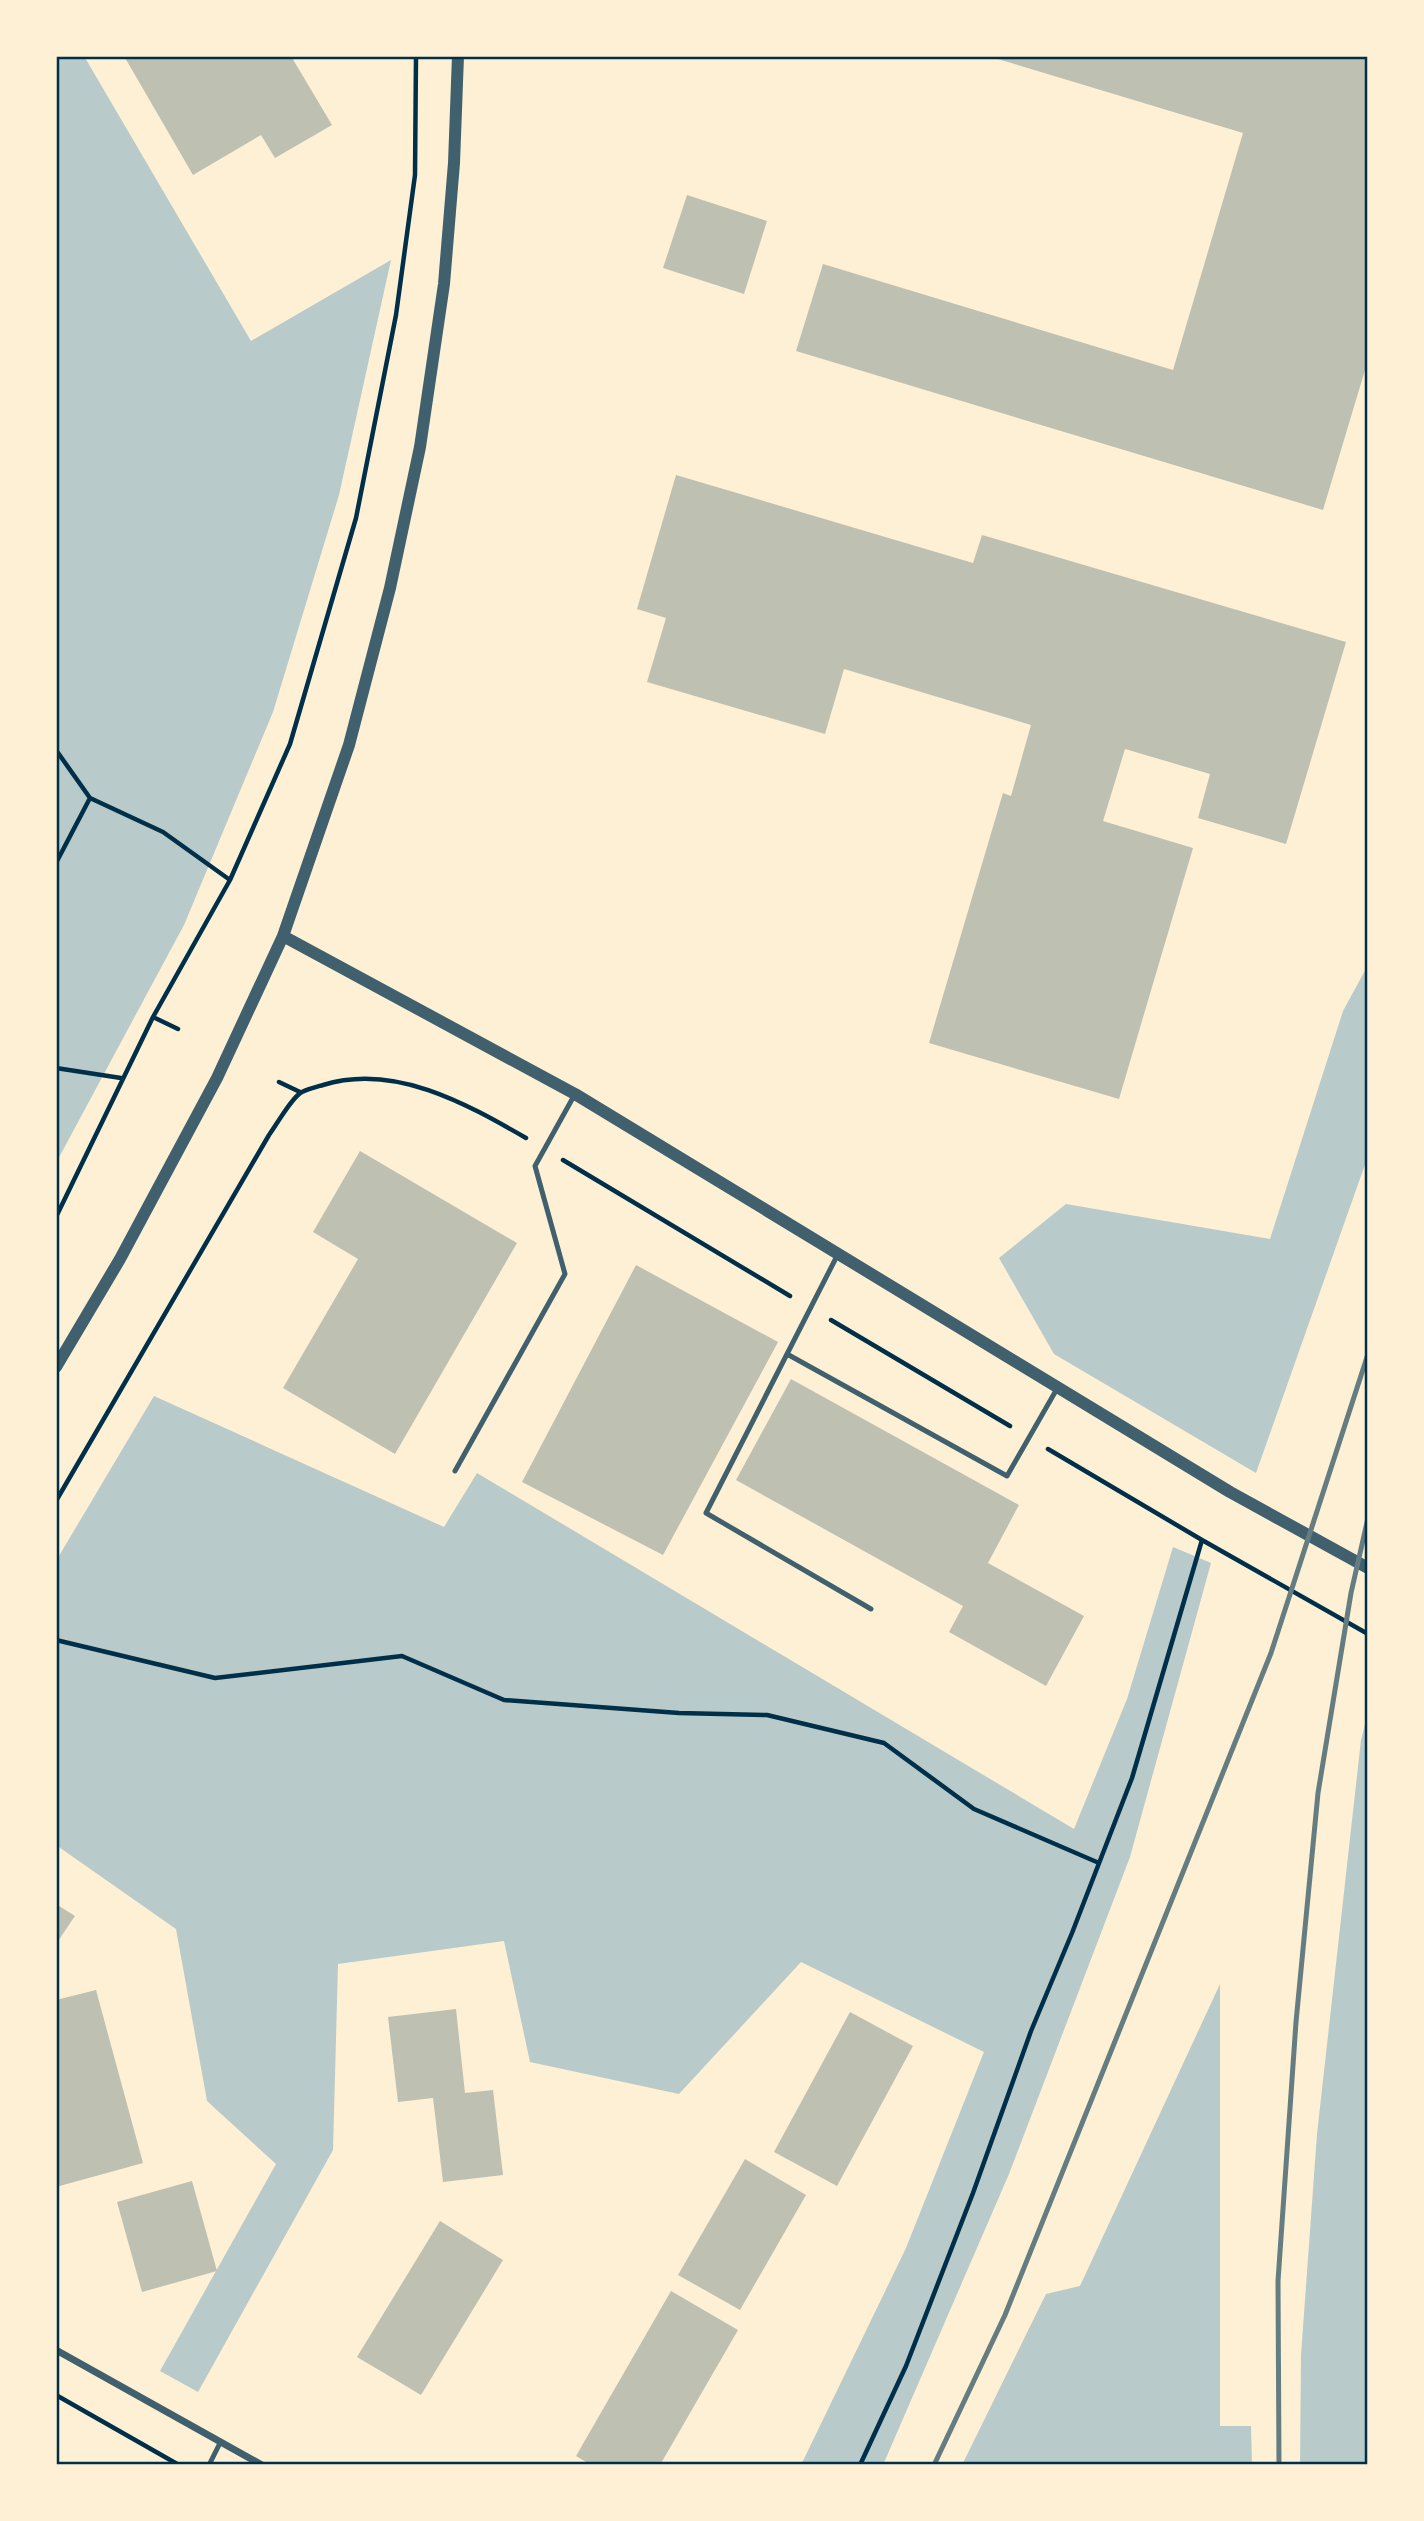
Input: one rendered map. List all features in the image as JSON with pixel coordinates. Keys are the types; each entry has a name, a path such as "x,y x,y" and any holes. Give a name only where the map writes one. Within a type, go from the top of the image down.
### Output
{"street":[{"path":"56,1367 120,1259 217,1078 283,936 349,744 390,588 420,447 444,284 454,163 458,56"},
{"path":"283,936 575,1094 1230,1492 1368,1569"},
{"path":"56,2350 262,2465"}],"lane":[{"path":"455,1471 565,1274 535,1166 575,1094"},
{"path":"838,1254 706,1513 871,1609"},
{"path":"787,1354 1007,1476 1058,1387"},
{"path":"209,2465 220,2443"}],"path":[{"path":"56,1217 121,1078 230,880 290,744 356,518 396,316 415,175 416,56"},
{"path":"56,750 90,798 163,832 230,880"},
{"path":"56,863 90,798"},
{"path":"153,1017 178,1029"},
{"path":"56,1068 121,1078"},
{"path":"56,1501 269,1135 300,1092 358,1078 400,1081 426,1089 495,1120 1202,1540 1368,1634"},
{"path":"279,1082 300,1092"},
{"path":"860,2465 906,2366 973,2193 1031,2031 1132,1777 1202,1540"},
{"path":"56,1640 215,1678 402,1656 504,1700 679,1713 767,1714 884,1743 974,1809 1099,1863"},
{"path":"56,2395 179,2465"}],"shaded area":[{"path":"56,56 84,56 251,341 391,260 339,495 273,712 184,925 56,1163"},
{"path":"1368,965 1368,1156 1256,1473 1054,1354 999,1258 1066,1204 1270,1239 1343,1011"},
{"path":"154,1396 444,1527 477,1473 1074,1829 1127,1699 1173,1547 1211,1563 1130,1857 1009,2174 883,2465 801,2465 906,2248 984,2052 801,1962 679,2094 530,2062 504,1941 338,1964 333,2150 198,2392 160,2371 276,2164 207,2101 176,1929 56,1845 56,1561"},
{"path":"1368,1712 1368,2465 1300,2465 1301,2355 1317,2134 1361,1740"},
{"path":"1220,1984 1220,2426 1251,2426 1252,2465 962,2465 1046,2294 1080,2286"}],"building":[{"path":"124,56 291,56 332,125 275,158 261,135 193,175"},
{"path":"988,56 1368,56 1368,360 1323,510 796,351 823,264 1173,370 1243,133"},
{"path":"687,195 767,221 744,294 663,268"},
{"path":"676,475 973,563 982,535 1346,642 1286,844 1198,818 1210,774 1125,749 1103,821 1193,848 1119,1099 929,1043 1003,793 1011,796 1031,725 844,669 825,734 647,682 666,618 637,609"},
{"path":"360,1151 517,1243 395,1454 283,1388 358,1259 313,1232"},
{"path":"636,1265 778,1342 663,1555 522,1482"},
{"path":"791,1379 1019,1505 988,1563 1084,1616 1046,1686 949,1632 963,1606 736,1480"},
{"path":"56,1904 75,1916 56,1944"},
{"path":"96,1990 143,2163 56,2187 56,2000"},
{"path":"456,2009 465,2093 493,2090 503,2175 443,2182 433,2098 398,2102 388,2017"},
{"path":"850,2012 913,2046 837,2186 774,2152"},
{"path":"745,2159 806,2195 740,2310 678,2275"},
{"path":"192,2181 217,2271 142,2292 117,2202"},
{"path":"440,2221 503,2260 421,2395 357,2357"},
{"path":"671,2291 738,2330 660,2465 591,2465 576,2456"}],"railway":[{"path":"934,2465 1005,2315 1271,1653 1368,1354"},
{"path":"1279,2465 1278,2281 1296,2022 1318,1793 1351,1593 1368,1518"}]}
